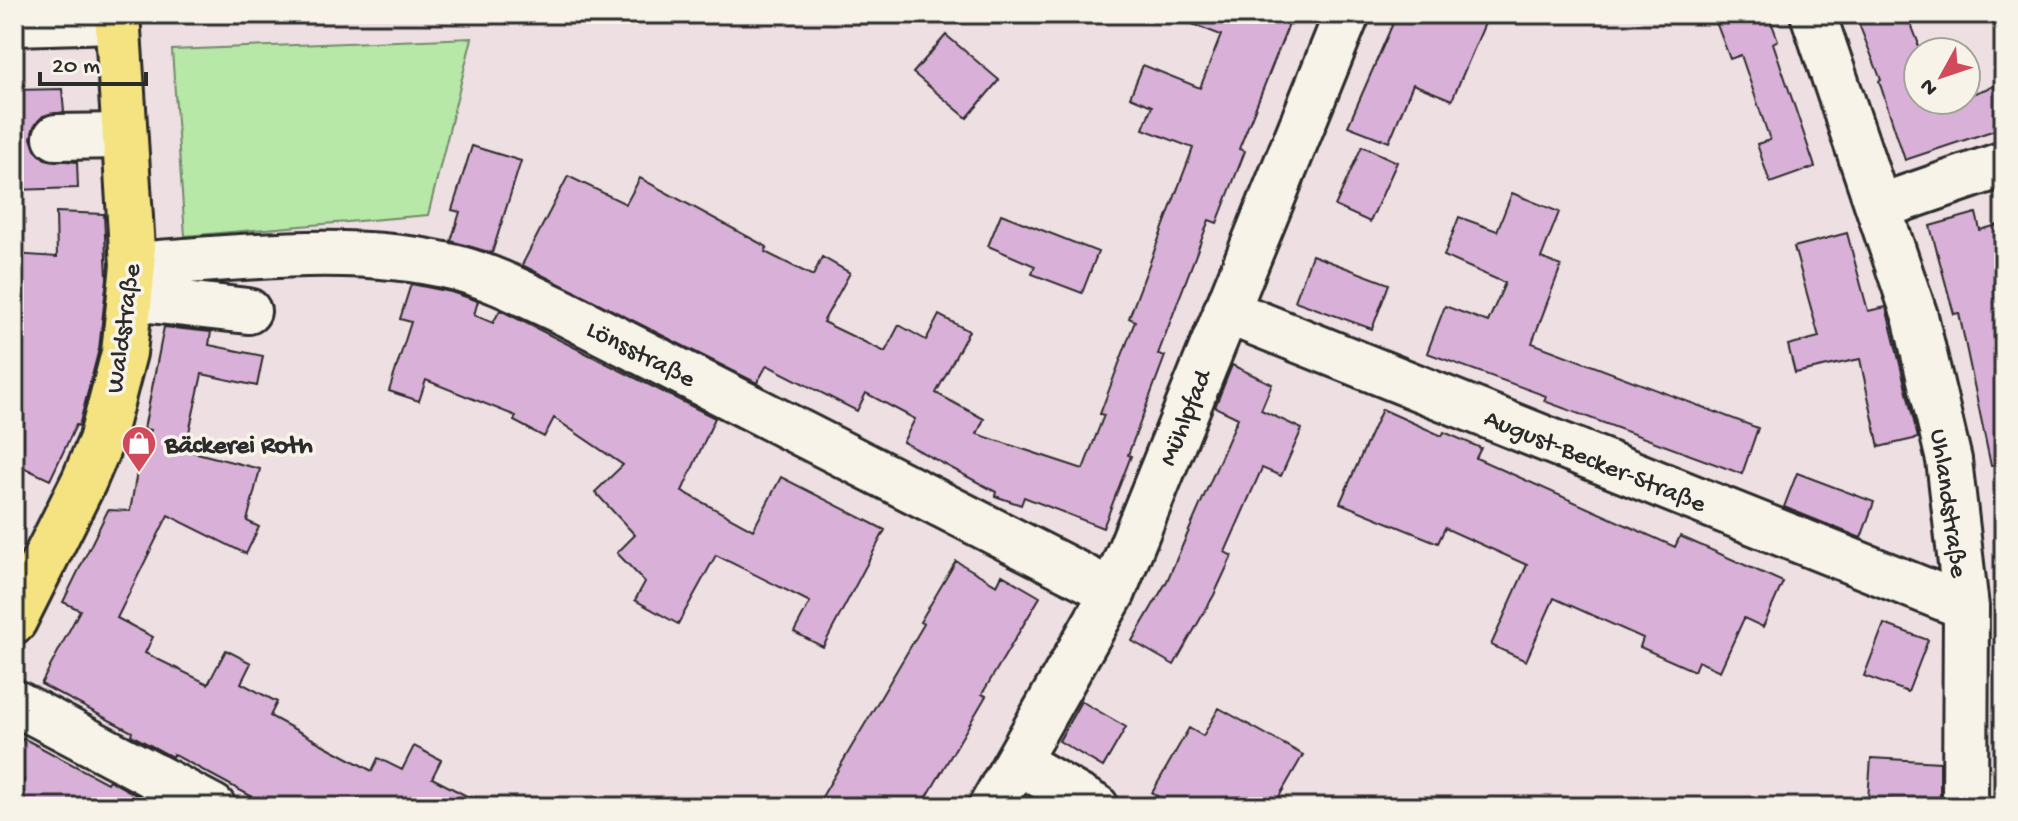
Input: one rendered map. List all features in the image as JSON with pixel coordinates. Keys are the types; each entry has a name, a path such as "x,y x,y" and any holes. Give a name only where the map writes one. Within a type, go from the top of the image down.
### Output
{"main road":[{"name":"Waldstraße","path":"14,621 101,441 124,353 132,281 117,17"}],"street":[{"name":"Mühlpfad","path":"991,807 1113,592 1347,14"},
{"name":"Uhlandstraße","path":"1813,14 1915,316 1949,460 1966,607 1965,807"},
{"path":"14,23 117,17"},
{"path":"56,137 124,136"},
{"path":"1879,207 2004,164"},
{"name":"Lönsstraße","path":"132,281 241,258 367,255 413,259 460,269 512,288 565,313 1113,592"},
{"path":"132,281 248,311"},
{"name":"August-Becker-Straße","path":"1226,311 1966,607"},
{"path":"14,702 213,807"},
{"path":"1018,762 1096,807"}],"green space":[{"path":"472,38 428,215 185,236 172,50"}],"building":[{"path":"1172,14 1293,14 1239,149 1245,151 1217,223 1209,220 1158,354 1165,356 1103,528 1024,497 1021,505 995,496 996,492 903,442 915,419 866,393 857,411 767,365 757,383 522,265 568,176 626,204 640,178 767,247 765,252 813,276 822,257 850,273 823,322 885,352 899,325 926,340 939,315 969,331 936,393 984,419 977,434 1083,469 1135,321 1129,318 1193,148 1143,129 1152,106 1130,97 1143,65 1200,88 1221,35"},
{"path":"1397,14 1469,14 1486,21 1452,100 1413,84 1389,142 1348,126"},
{"path":"1713,14 1768,14 1778,40 1773,43 1815,167 1770,183 1757,144 1770,140 1741,55 1730,59"},
{"path":"1855,14 1907,14 1916,36 1902,36 1902,116 1982,116 1982,90 1997,85 2004,105 2004,127 1905,160 1881,80"},
{"path":"946,35 999,80 967,118 913,73"},
{"path":"62,89 64,112 43,116 34,126 31,138 35,150 45,159 77,162 78,188 14,190 14,90"},
{"path":"472,146 521,161 492,253 451,241 460,212 452,210"},
{"path":"1362,146 1397,162 1370,222 1335,206"},
{"path":"1512,193 1559,212 1541,258 1561,266 1532,343 1758,428 1742,474 1544,401 1546,396 1427,353 1445,306 1488,322 1505,283 1444,256 1459,217 1497,231"},
{"path":"56,212 104,214 107,278 99,349 79,426 76,425 50,480 14,463 14,254 57,257"},
{"path":"1976,213 1980,230 2004,223 2004,465 1991,466 1959,313 1954,314 1930,226"},
{"path":"1001,214 1098,252 1082,293 1032,274 1035,266 988,246"},
{"path":"1847,233 1868,311 1886,307 1918,438 1879,447 1860,359 1795,373 1788,345 1819,337 1794,247"},
{"path":"1312,255 1389,284 1372,329 1295,301"},
{"path":"411,284 478,301 474,315 493,323 500,310 715,418 682,491 753,530 781,477 885,530 823,647 794,632 810,602 716,555 678,624 635,600 645,582 617,553 635,535 595,492 623,465 554,418 544,437 514,421 516,416 426,380 419,401 389,391 411,322 400,319"},
{"path":"164,327 211,332 209,345 263,356 257,386 202,374 185,450 260,469 247,521 259,527 246,554 168,515 117,618 153,637 145,653 208,684 226,650 251,663 241,683 277,702 270,716 372,771 378,758 402,770 414,746 441,760 432,778 488,807 271,807 173,754 172,757 41,684 80,610 63,602 108,510 130,511 141,450 151,430 144,429"},
{"path":"1232,365 1272,384 1261,410 1302,429 1281,476 1262,468 1225,552 1232,556 1214,595 1174,665 1132,641 1167,581 1238,418 1215,407"},
{"path":"1382,409 1442,436 1444,432 1481,448 1476,458 1675,547 1680,536 1783,582 1763,627 1744,618 1720,671 1698,661 1694,671 1640,647 1643,638 1554,598 1526,661 1491,645 1527,565 1445,528 1438,543 1340,503"},
{"path":"1797,473 1874,502 1861,538 1784,507"},
{"path":"956,561 997,585 1002,575 1040,597 982,694 986,696 921,807 816,807 924,624 920,622"},
{"path":"1884,624 1928,640 1908,692 1864,676"},
{"path":"1081,701 1126,727 1103,767 1059,741"},
{"path":"1219,708 1303,755 1273,807 1176,807 1152,793 1189,728 1203,736"},
{"path":"23,738 107,783 109,780 153,807 14,807 14,799 24,780 14,775 14,755"},
{"path":"1871,758 1940,762 1940,802 1868,799"}],"place":[{"name":"Bäckerei Roth","path":"139,474"}]}
